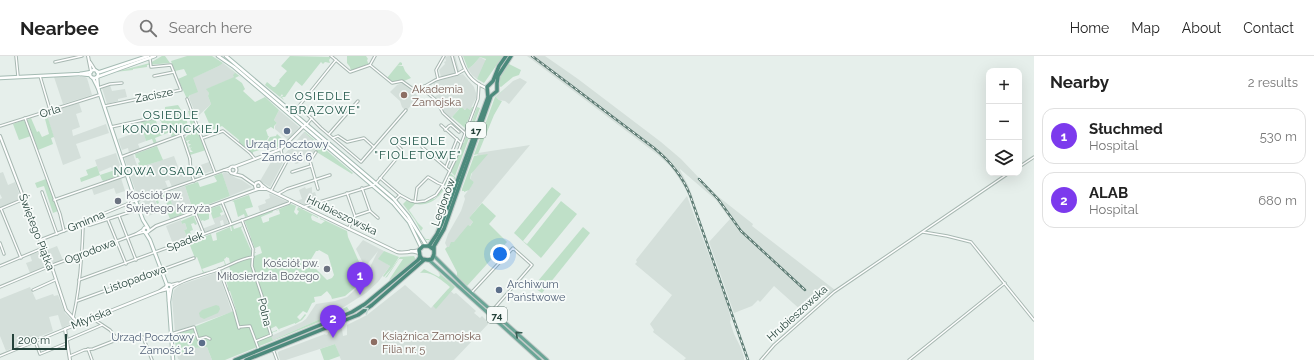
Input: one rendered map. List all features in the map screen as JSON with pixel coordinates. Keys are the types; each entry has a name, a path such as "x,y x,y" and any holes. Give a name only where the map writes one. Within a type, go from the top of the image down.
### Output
{"highway":[{"name":"Legionów","path":"422,249 437,234 442,223 488,97 489,87 506,56"},
{"name":"17","path":"494,94 498,91 497,82 500,73 511,56"},
{"path":"494,94 489,87 497,86"},
{"name":"Legionów","path":"434,249 434,245 444,227 491,96 494,94"},
{"path":"434,249 422,249 424,260 428,260 434,256"},
{"name":"17","path":"343,319 361,307 418,260 422,249"},
{"name":"17","path":"434,249 434,256"},
{"name":"17","path":"246,360 343,319 358,315 369,308 424,260"},
{"name":"17","path":"235,360 272,348"}],"main road":[{"path":"91,74 96,71 99,72 155,56"},
{"path":"218,56 392,202 412,227 422,249"},
{"path":"0,78 80,74 91,74 97,77 149,57"},
{"path":"228,57 395,200 408,216 422,249"},
{"path":"96,71 98,88"},
{"path":"91,74 98,88 146,230 169,287 173,360"},
{"name":"74","path":"434,256 471,293 547,360"},
{"name":"74","path":"428,260 540,360"},
{"path":"169,287 169,302"}],"street":[{"path":"16,56 18,77"},
{"path":"55,62 82,56"},
{"path":"88,56 91,74"},
{"path":"331,56 350,72 370,65 375,56"},
{"path":"438,79 436,70 444,56"},
{"path":"452,56 457,74"},
{"path":"460,56 464,70 468,76 479,84 489,87"},
{"path":"149,57 151,67 171,65 174,72 154,76"},
{"path":"226,62 228,57"},
{"path":"336,60 299,105 333,138 361,162"},
{"path":"89,61 96,71"},
{"path":"370,65 391,83 402,81 413,89 421,88 429,85 433,81 457,74 464,70"},
{"name":"Zacisze","path":"104,106 180,90 174,72"},
{"path":"40,75 50,110"},
{"path":"98,88 111,84 122,83"},
{"path":"380,178 400,194 415,202 422,202 432,198 438,193 450,171 478,99 479,84"},
{"path":"421,88 436,100 442,113 465,133"},
{"name":"Orla","path":"0,126 100,94"},
{"path":"187,99 215,173"},
{"path":"329,134 358,101"},
{"path":"356,167 406,110"},
{"path":"111,127 166,115"},
{"path":"25,118 64,231"},
{"path":"230,170 236,169 245,163 281,150 312,118"},
{"path":"441,125 461,143"},
{"path":"446,130 448,126 451,125 459,132"},
{"path":"203,138 223,131 253,155 255,159"},
{"path":"121,157 189,132"},
{"path":"182,135 190,159 191,172 194,181"},
{"name":"Świętego Piątka","path":"0,136 40,240 47,254 66,310 78,323"},
{"path":"333,138 338,136 347,142 364,138 374,147"},
{"path":"446,167 457,139"},
{"path":"303,207 376,184 402,152 397,145"},
{"path":"422,147 450,171"},
{"path":"271,191 287,161 281,150"},
{"path":"316,152 310,160 318,189"},
{"path":"1022,165 1034,157"},
{"path":"292,172 311,166"},
{"path":"234,174 236,169"},
{"path":"236,169 242,176"},
{"name":"Gminna","path":"40,240 82,225 88,220 136,201 224,170 230,170"},
{"path":"230,170 231,173 242,176 256,184 259,189 262,185"},
{"path":"54,200 126,174"},
{"path":"278,194 287,189 330,175"},
{"name":"Hrubieszowska","path":"761,360 774,345 834,292 1006,176"},
{"path":"415,202 417,188 428,177 443,185"},
{"name":"Hrubieszowska","path":"256,184 260,183 267,189 397,252 403,253 422,249"},
{"path":"249,192 256,184"},
{"path":"362,188 370,211 378,218"},
{"name":"Hrubieszowska","path":"146,230 249,192 259,189 267,189"},
{"path":"42,192 57,234"},
{"path":"347,193 355,216"},
{"path":"395,200 400,194"},
{"path":"21,258 0,209 24,199"},
{"name":"Spadek","path":"79,280 126,264 289,202 290,200"},
{"path":"222,202 231,224"},
{"path":"72,326 74,323 73,318 77,301 82,254 82,225 108,220 136,210"},
{"path":"349,229 355,216 370,211"},
{"path":"195,212 204,234"},
{"path":"119,216 136,260"},
{"path":"108,220 126,264"},
{"name":"Polna","path":"242,220 253,249 253,268 262,296 262,309 271,335 256,341"},
{"name":"Ogrodowa","path":"0,287 146,230"},
{"path":"923,232 971,242 1034,320"},
{"path":"0,243 4,254"},
{"path":"0,266 44,248"},
{"path":"471,293 513,248 532,265 492,311"},
{"name":"Młyńska","path":"0,356 178,283 219,270 234,262 253,257"},
{"name":"Listopadowa","path":"77,301 194,258"},
{"path":"219,270 239,328 248,325 250,326 259,351"},
{"path":"33,290 56,280"},
{"path":"909,360 1005,283"},
{"path":"161,291 166,292 168,296"},
{"path":"92,318 111,332 118,340"},
{"path":"35,341 40,354 102,325"},
{"path":"171,334 194,327 198,340 206,337 210,339"},
{"path":"65,329 70,360"},
{"path":"70,356 118,340 143,337 152,360"},
{"path":"272,348 277,360"},
{"path":"88,349 92,360"}],"shaded area":[{"path":"455,56 459,72 441,77 439,70 445,64 445,57"},
{"path":"527,56 545,56 661,142 681,159 720,198 753,224 752,226 835,290 828,296 824,292 803,312 774,286 760,302 758,300 752,306 734,313 709,242 730,219 716,200 680,169 694,200 691,194 689,195 670,166 658,155"},
{"path":"480,57 487,61 477,79 468,69"},
{"path":"223,63 235,73 235,77 207,89 211,104 197,117 189,98 192,78"},
{"path":"463,74 474,87 476,98 470,110 459,109 451,118 442,110 441,102 435,97 437,95 433,91 435,89 433,82"},
{"path":"54,77 85,77 87,78 92,95 63,104"},
{"path":"520,78 527,82 509,104 505,101 499,100 496,97 513,81"},
{"name":"Akademia Zamojska","path":"402,83 419,97 406,111 402,107 400,101 390,92 397,85"},
{"path":"110,85 112,91 125,89 127,97 107,104 102,88"},
{"path":"79,103 82,112 76,114 80,127 72,130 73,136 106,124 109,133 76,144 81,158 63,165 46,113"},
{"path":"279,110 299,127 288,140 275,129 277,123 274,120"},
{"path":"143,130 146,141 138,144 140,149 129,153 128,148 122,150 118,139"},
{"path":"304,132 318,145 310,159 296,164 284,155"},
{"path":"530,145 469,218 473,222 448,249 445,243 448,234 461,211 465,199 464,196 474,182 470,180 478,153"},
{"path":"116,153 121,168 113,171 111,167 99,172 95,160"},
{"path":"133,154 138,168 174,156 180,172 184,170 183,168 190,167 192,178 189,180 190,181 172,187 169,180 165,181 168,188 138,198 124,157"},
{"path":"280,155 285,159 270,187 260,181 274,157"},
{"path":"209,162 212,171 197,176 197,178 194,179 192,168"},
{"path":"3,172 8,185 15,182 21,199 0,207 0,199 2,198 0,194 0,173"},
{"path":"225,172 242,180 252,187 230,196 222,174"},
{"path":"121,178 125,191 116,194 114,188 94,195 92,189"},
{"path":"185,186 191,204 174,210 168,192"},
{"path":"305,187 306,189 312,187 312,193 315,192 318,201 305,205 296,201 302,199 299,190"},
{"path":"269,194 288,202 260,212 258,206 266,203 265,200 270,198"},
{"path":"687,196 726,301 731,319 730,322 741,348 744,360 684,360 686,358 653,332 654,330 650,324 672,295 635,264 637,262 636,260"},
{"path":"154,197 159,212 148,216 146,210 142,212 139,203"},
{"path":"225,214 228,223 224,225 223,220 220,221 221,226 204,233 202,229 215,224 213,219"},
{"path":"181,220 182,224 185,223 187,229 184,230 188,239 173,244 166,226"},
{"path":"363,240 384,251 379,259 390,266 378,282 366,293 336,312 273,340 271,336 306,319 316,304 335,301 347,297 366,280 373,272 371,265 378,251 365,267 356,249"},
{"path":"57,246 63,260 54,264 47,250"},
{"path":"42,251 48,266 30,273 26,263 32,261 30,255"},
{"path":"218,272 232,312 175,332 172,299 174,290 180,285"},
{"path":"405,285 431,308 448,289 454,294 456,293 476,311 474,313 480,318 482,316 489,323 454,360 341,360 335,344 286,360 280,360 278,352 325,334 326,335 328,332 341,328 343,336 347,335 347,325 367,315"},
{"path":"30,287 36,300 53,294 54,296 58,295 65,313 72,320 72,323 62,328 58,315 49,317 53,331 6,351 0,336 0,299"},
{"path":"207,347 212,360 178,359 177,355 194,348"}],"green space":[{"path":"162,56 165,56 170,63 147,65 147,67 115,72 150,63"},
{"path":"187,56 212,56 223,63 193,78 198,92 190,95 187,99 178,79 187,75 184,69 175,71 171,61"},
{"path":"290,56 331,57 329,60 330,63 325,62 323,64 321,62 302,86 296,81 285,97 282,97 284,100 280,97 265,85 267,82 275,87 287,71 281,66"},
{"path":"347,56 366,56 368,63 370,63 351,71 347,63"},
{"path":"463,56 503,56 484,83 477,79 486,59 480,57 468,69"},
{"path":"400,62 402,65 397,66 403,66 411,78 404,81 401,80 393,82 387,78"},
{"path":"507,63 521,70 519,75 513,77 501,87 499,86 498,80"},
{"path":"227,66 242,78 239,76 235,78 242,83 245,89 243,91 255,102 265,97 279,110 274,120 277,123 274,126 274,129 271,127 266,130 269,136 267,140 270,137 276,136 277,134 286,142 282,148 274,145 253,152 252,154 239,143 239,140 222,126 212,130 204,112 211,104 208,96 209,93 206,89 234,77 233,75 235,73"},
{"path":"509,85 496,97 502,101 494,115 478,154 474,155 495,97"},
{"path":"178,105 187,121 188,131 172,138 170,132 155,138 157,143 154,144 152,139 146,141 140,121 155,118 160,132 165,131 161,121 158,119 169,116 170,112 165,111 165,107"},
{"path":"461,107 465,110 467,108 470,110 473,107 465,128 452,117"},
{"path":"477,107 480,108 455,176 451,172 462,143 464,143 467,130 469,130"},
{"path":"188,111 190,111 206,150 190,155 185,141 187,142 190,152 193,152 190,149 192,147 190,148 189,146 191,144 188,142 190,140 186,141 185,138 189,134 191,135 191,125"},
{"path":"31,118 37,132 39,131 42,137 49,134 45,119 48,118 54,137 51,138 53,144 38,150 27,120"},
{"path":"24,120 31,136 19,140 13,124"},
{"path":"304,132 353,173 352,174 315,151 318,145"},
{"path":"157,146 163,160 137,168 139,165 138,163 140,162 138,158 136,158 135,154"},
{"path":"488,154 471,174 470,179 474,182 469,190 464,192 462,191 474,156"},
{"path":"97,166 100,175 81,182 80,178 88,175 86,170"},
{"path":"121,168 123,174 104,181 100,175"},
{"path":"222,173 230,196 170,219 165,206 167,205 167,197 158,200 159,203 157,204 154,197 168,192 174,210 191,204 185,186 198,182 200,187 216,182 217,181 214,176"},
{"path":"450,173 455,177 455,178 437,228 433,234 454,177 450,176 449,179 447,179"},
{"path":"46,179 58,211 53,213 44,186 37,188 35,183"},
{"path":"446,181 448,181 442,193 433,201 415,204 409,210 423,228 421,231 422,233 415,220 403,204 407,200 420,202 434,199 438,196 437,195"},
{"path":"552,187 561,194 523,241 527,244 561,201 577,214 541,258 514,233"},
{"path":"249,195 253,207 245,209 248,216 245,217 244,214 238,217 234,202 232,201"},
{"path":"482,203 496,216 489,224 507,242 467,286 457,276 457,272 445,249 449,247 451,242 454,242 468,225 470,226 473,222 469,218"},
{"path":"219,204 197,213 197,212"},
{"path":"291,204 296,206 294,212 297,215 299,211 297,210 298,207 318,217 312,215 312,220 321,224 325,221 320,218 347,231 348,237 360,264 353,271 360,279 365,275 362,281 361,280 356,285 357,286 345,296 332,299 327,291 321,296 314,297 315,302 312,303 307,313 303,311 297,317 300,320 305,314 306,315 302,320 279,329 280,331 276,326 270,329 272,332 277,331 269,333 268,337 271,336 273,340 353,304 347,307 349,310 225,360 212,360 207,347 194,348 177,355 174,335 236,310 230,291 228,291 227,288 226,280 223,277 232,277 229,266 262,253 260,246 255,248 256,251 252,241 250,241 249,238 251,238 244,221 272,210 273,212 261,217 263,223 269,221 269,218 280,214 279,210 275,211","holes":["319,250 328,255 334,275 332,278 327,280 311,264 310,261 316,251"]},
{"path":"221,205 220,206 223,212 220,213 221,216 213,219 211,213 209,213 209,219 204,221 201,221 197,213"},
{"path":"195,215 196,216 194,217 197,224 191,224 193,230 190,231 192,238 188,239 184,230 187,229 185,223 182,224 181,221"},
{"path":"241,222 233,226 234,229 243,226 241,228 253,255 230,263 229,258 226,257 224,259 226,265 217,269 225,265 224,261 202,269 204,272 211,270 203,273 197,257 195,258 189,243 211,234 213,241 217,240 216,233 230,227 232,231 231,226"},
{"path":"583,227 590,233 542,293 533,287"},
{"path":"384,251 399,257 384,277 383,276 390,266 378,259"},
{"path":"414,256 416,260 389,280 403,259 399,259 385,278 400,257"},
{"path":"424,269 439,277 440,275 438,272 455,287 436,309 433,306 450,287 440,279 428,273 420,273"},
{"path":"216,305 219,306 220,309 218,313 204,319 200,317 199,313 202,310"},
{"path":"335,344 340,356 329,360 324,360 320,349"}],"railway":[{"path":"532,56 654,148 670,163 679,175 690,195 748,360"},
{"path":"699,179 718,199 741,231 805,290"}],"place":[{"name":"Akademia Zamojska","path":"404,95"},
{"name":"Urząd Pocztowy Zamość 6","path":"287,131"},
{"name":"Kościół pw. Świętego Krzyża","path":"118,201"},
{"name":"Kościół pw. Miłosierdzia Bożego","path":"327,269"},
{"name":"Archiwum Państwowe","path":"499,290"},
{"name":"Słuchmed","path":"360,295"},
{"name":"ALAB","path":"333,338"},
{"name":"Książnica Zamojska Filia nr. 5","path":"374,342"},
{"name":"Urząd Pocztowy Zamość 12","path":"202,343"}],"district":[{"name":"OSIEDLE \"BRĄZOWE\"","path":"323,103"},
{"name":"OSIEDLE KONOPNICKIEJ","path":"171,122"},
{"name":"OSIEDLE \"FIOLETOWE\"","path":"418,148"},
{"name":"NOWA OSADA","path":"159,171"}]}
